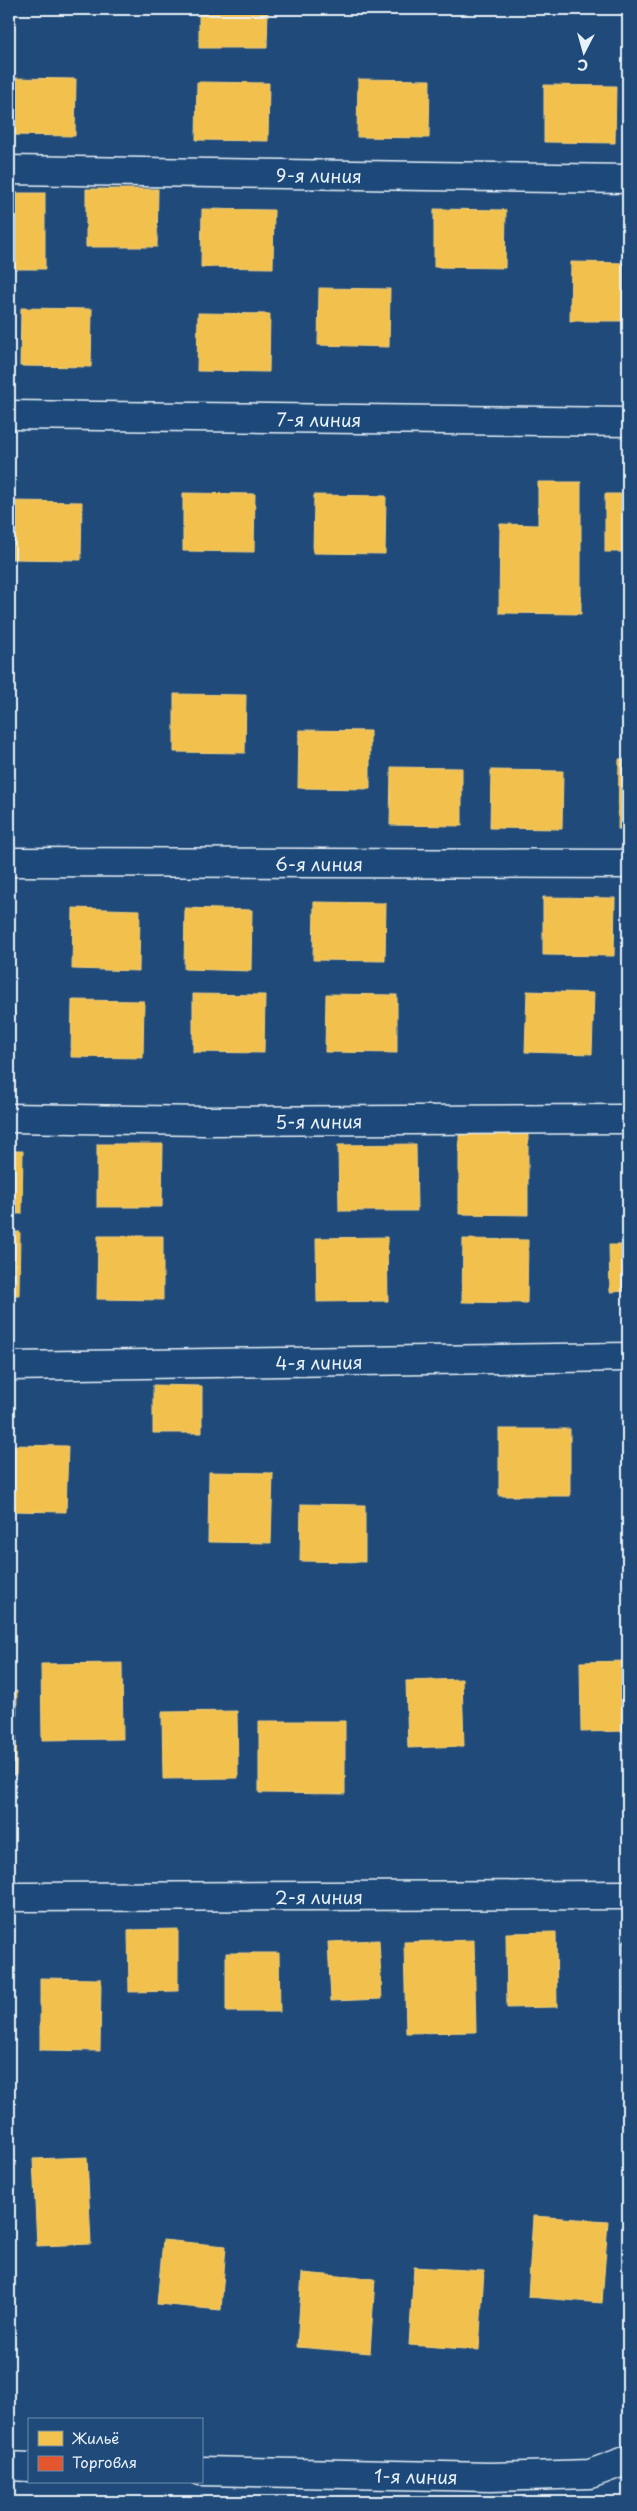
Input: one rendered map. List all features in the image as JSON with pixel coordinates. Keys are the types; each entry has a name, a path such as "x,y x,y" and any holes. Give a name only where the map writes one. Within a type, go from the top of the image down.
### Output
{"street":[{"name":"9-я линия","path":"9,170 628,179"},
{"name":"7-я линия","path":"9,415 628,422"},
{"name":"6-я линия","path":"9,862 628,864"},
{"name":"5-я линия","path":"9,1118 205,1121 628,1119"},
{"name":"4-я линия","path":"9,1366 628,1357"},
{"name":"2-я линия","path":"9,1896 628,1895"},
{"name":"1-я линия","path":"202,2471 491,2477 590,2474 628,2460"},
{"path":"9,2466 28,2467"}],"building: Жильё":[{"path":"199,9 268,9 267,48 199,48"},
{"path":"9,78 76,79 75,136 9,135"},
{"path":"358,79 430,80 429,138 357,137"},
{"path":"197,82 269,83 268,141 196,140"},
{"path":"544,85 616,86 615,143 544,142"},
{"path":"86,189 158,189 157,247 86,247"},
{"path":"9,193 45,193 45,269 9,269"},
{"path":"202,209 274,210 273,268 201,267"},
{"path":"434,209 506,210 505,268 434,267"},
{"path":"571,262 628,263 628,321 570,321"},
{"path":"319,288 390,289 389,347 318,345"},
{"path":"21,308 92,309 91,367 20,366"},
{"path":"198,313 270,314 269,372 197,371"},
{"path":"538,482 581,482 581,614 499,613 500,524 538,525"},
{"path":"183,493 255,494 254,552 183,551"},
{"path":"605,494 628,494 628,552 605,552"},
{"path":"314,495 386,496 385,554 313,553"},
{"path":"10,501 82,502 81,560 10,559"},
{"path":"174,694 246,695 245,753 174,752"},
{"path":"299,730 370,731 370,789 298,788"},
{"path":"619,759 628,759 628,830 618,829"},
{"path":"391,767 462,768 462,826 390,825"},
{"path":"491,770 563,771 562,829 490,828"},
{"path":"543,897 615,898 614,956 543,955"},
{"path":"314,902 386,903 385,961 313,960"},
{"path":"73,908 140,910 139,971 72,969"},
{"path":"185,908 252,910 251,971 184,969"},
{"path":"9,910 12,910 11,972 9,972"},
{"path":"527,991 594,993 592,1054 525,1052"},
{"path":"193,994 265,995 264,1053 193,1052"},
{"path":"326,994 397,995 397,1053 325,1052"},
{"path":"72,1000 144,1001 143,1058 71,1057"},
{"path":"9,1007 14,1007 13,1068 9,1068"},
{"path":"459,1134 528,1134 528,1215 459,1214"},
{"path":"97,1144 163,1144 162,1207 97,1207"},
{"path":"416,1144 417,1211 339,1211 338,1145"},
{"path":"9,1151 23,1151 22,1214 9,1214"},
{"path":"9,1232 20,1232 19,1295 9,1295"},
{"path":"98,1236 163,1236 163,1300 97,1299"},
{"path":"387,1237 388,1301 317,1302 316,1238"},
{"path":"463,1239 528,1240 527,1303 462,1302"},
{"path":"609,1245 628,1245 628,1291 610,1292"},
{"path":"153,1385 202,1386 202,1433 153,1433"},
{"path":"499,1429 570,1429 570,1496 499,1496"},
{"path":"9,1445 68,1446 66,1512 9,1511"},
{"path":"209,1472 273,1473 271,1543 208,1542"},
{"path":"301,1504 365,1505 365,1562 300,1561"},
{"path":"628,1661 628,1731 581,1732 580,1662"},
{"path":"122,1663 123,1739 42,1740 41,1664"},
{"path":"462,1679 464,1746 408,1748 406,1681"},
{"path":"9,1691 17,1691 16,1775 9,1775"},
{"path":"237,1711 238,1778 163,1779 162,1712"},
{"path":"259,1721 345,1721 345,1794 259,1793"},
{"path":"178,1929 178,1991 129,1992 128,1930"},
{"path":"556,1932 557,2007 507,2008 506,1933"},
{"path":"379,1940 382,1999 331,2001 328,1942"},
{"path":"474,1940 476,2032 406,2033 404,1942"},
{"path":"624,1940 628,1940 628,2011 624,2011"},
{"path":"226,1953 279,1953 280,2012 226,2012"},
{"path":"40,1978 101,1979 100,2051 40,2050"},
{"path":"87,2157 91,2244 37,2246 33,2159"},
{"path":"533,2216 608,2221 602,2303 528,2297"},
{"path":"163,2240 226,2246 221,2310 157,2304"},
{"path":"414,2267 484,2271 479,2350 409,2345"},
{"path":"302,2273 375,2279 370,2353 297,2347"}],"building: Торговля":[{"path":"628,2187 628,2234 626,2234"}]}
